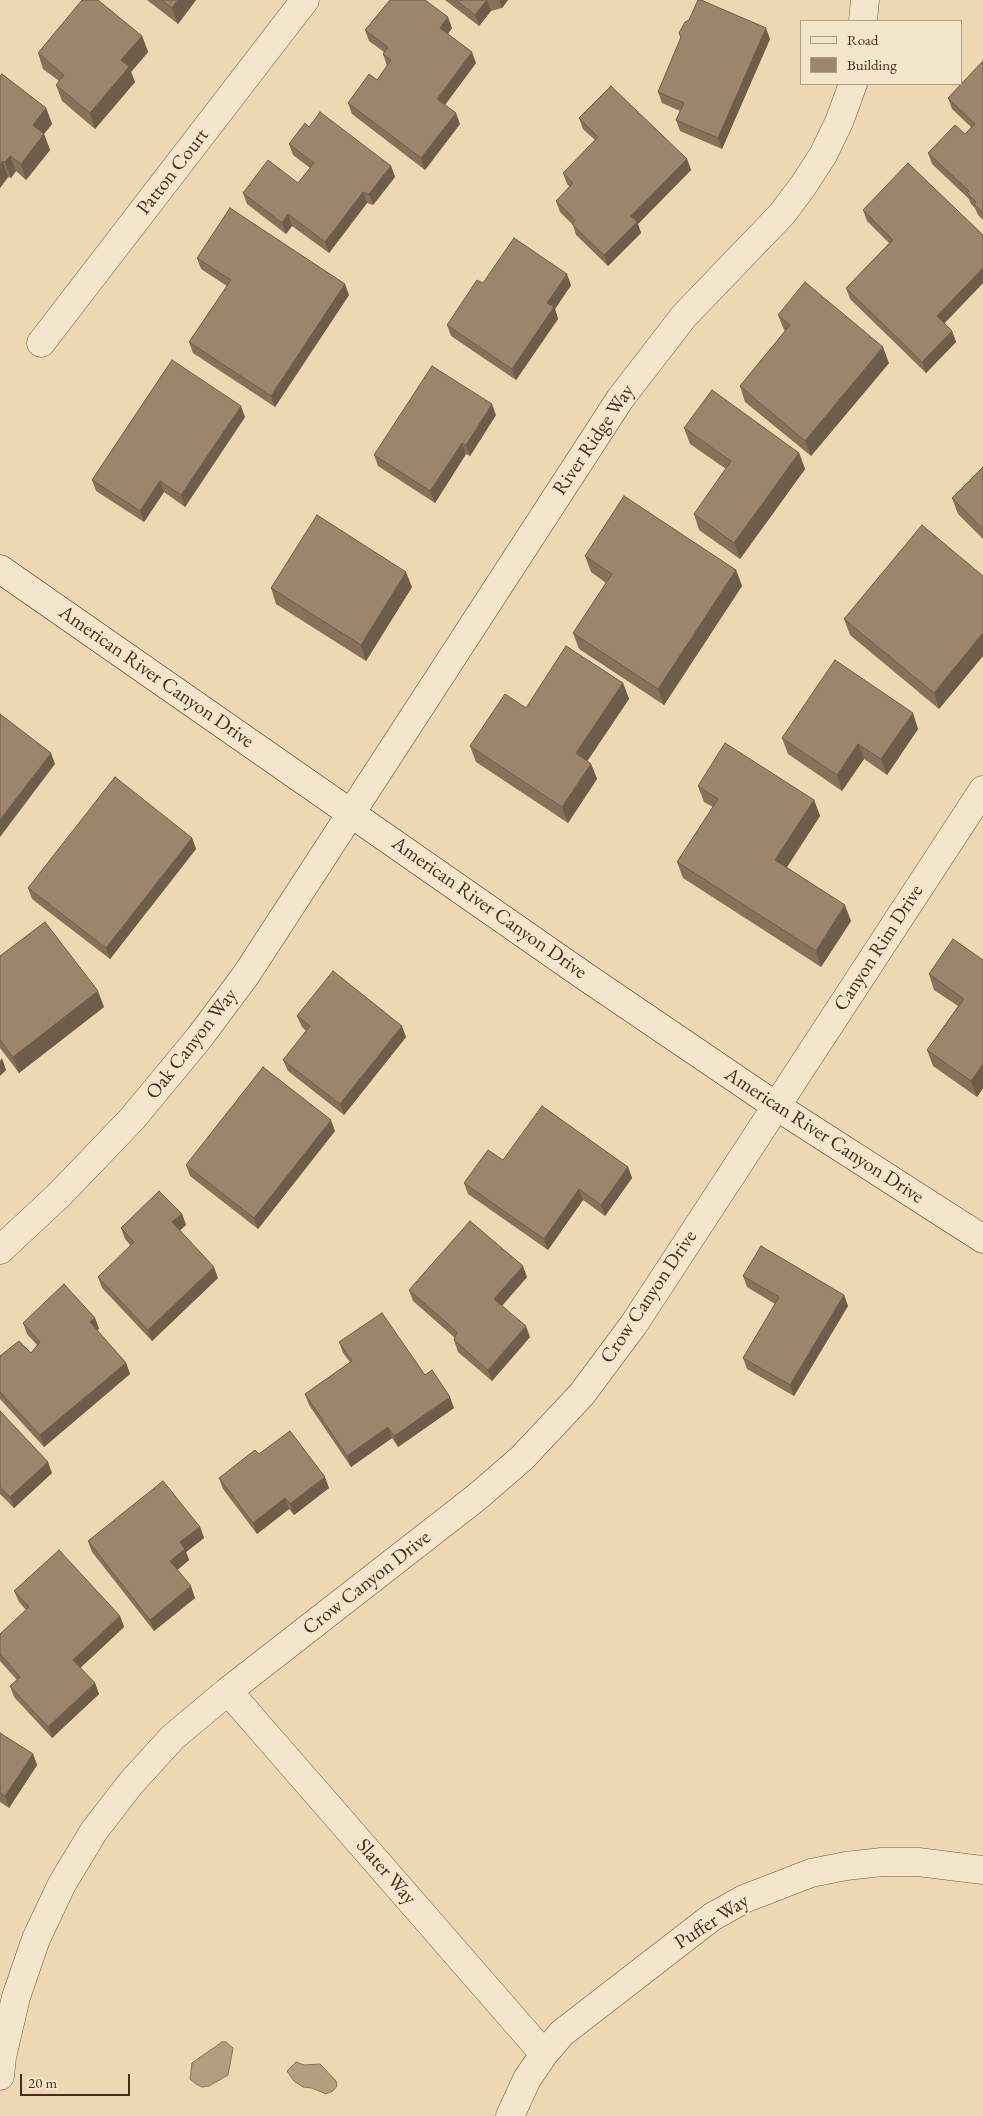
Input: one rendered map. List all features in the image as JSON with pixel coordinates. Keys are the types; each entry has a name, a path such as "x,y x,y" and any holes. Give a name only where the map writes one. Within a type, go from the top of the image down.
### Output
{"street":[{"name":"Patton Court","path":"41,343 305,0"},
{"path":"863,20 865,0"},
{"name":"River Ridge Way","path":"352,813 620,399 684,316 782,214 803,186 831,138 852,85"},
{"name":"American River Canyon Drive","path":"0,569 575,969 776,1106 983,1239"},
{"name":"Canyon Rim Drive","path":"776,1106 983,790"},
{"name":"Oak Canyon Way","path":"0,1250 59,1195 132,1119 199,1038 246,974 352,813"},
{"name":"Crow Canyon Drive","path":"0,2076 2,2057 16,1997 36,1939 62,1884 94,1831 131,1783 173,1738 228,1691 477,1497 528,1451 582,1394 634,1324 776,1106"},
{"name":"Slater Way","path":"228,1691 544,2054"},
{"name":"Puffer Way","path":"510,2116 527,2079 544,2054 562,2033 712,1917 744,1899 777,1884 811,1873 846,1866 882,1862 918,1862 983,1870"}],"shaded area":[{"path":"222,2042 226,2042 233,2048 228,2075 209,2086 202,2087 196,2084 190,2079 192,2063"},
{"path":"296,2062 304,2065 320,2064 336,2081 337,2086 333,2091 326,2094 312,2088 303,2087 294,2081 287,2071"}],"building":[{"path":"82,0 98,0 142,36 121,60 129,67 90,113 56,85 64,75 38,53"},
{"path":"162,0 178,0 172,8"},
{"path":"390,0 425,0 448,17 440,28 472,52 437,99 456,113 421,158 348,103 369,74 377,80 391,60 383,54 388,47 365,30"},
{"path":"456,0 487,0 475,15"},
{"path":"698,0 766,28 718,138 676,120 684,103 658,92 681,37 679,33 685,22 689,20"},
{"path":"983,61 983,213 967,193 969,191 928,153 955,125 965,134 975,124 948,98 960,85 963,85 963,82"},
{"path":"2,74 46,108 33,125 44,134 21,164 10,156 5,162 3,161 0,164 0,76"},
{"path":"611,86 687,159 631,216 637,222 604,255 572,224 575,220 556,201 573,183 563,173 598,137 579,118"},
{"path":"320,112 391,166 369,194 363,192 325,242 288,214 282,223 243,193 268,160 298,183 314,163 289,144 305,123 309,127"},
{"path":"908,163 983,235 983,268 937,316 952,331 922,362 846,288 893,240 863,210"},
{"path":"230,208 345,284 271,396 189,342 231,280 197,258"},
{"path":"514,238 567,274 547,303 554,307 512,369 447,325 477,280 483,283"},
{"path":"805,282 883,347 805,441 740,386 790,325 778,315"},
{"path":"172,360 241,406 181,495 160,481 140,511 92,480"},
{"path":"432,366 492,404 466,445 462,443 430,491 374,455"},
{"path":"712,390 799,453 734,543 694,514 731,461 684,428"},
{"path":"983,467 983,529 952,498"},
{"path":"624,496 736,570 658,689 573,633 612,574 585,556"},
{"path":"317,515 406,572 361,645 271,588"},
{"path":"922,525 983,576 983,633 934,693 844,619"},
{"path":"566,646 623,683 576,753 591,764 562,807 470,746 505,694 526,708"},
{"path":"835,660 913,713 881,759 858,744 837,775 782,738"},
{"path":"0,714 51,753 0,820"},
{"path":"725,743 814,800 775,860 845,905 816,951 677,862 718,799 698,786"},
{"path":"115,777 192,838 106,948 28,888"},
{"path":"45,922 98,991 13,1057 0,1040 0,956"},
{"path":"953,939 983,960 983,1064 971,1081 927,1050 964,999 929,974"},
{"path":"333,971 402,1026 340,1104 283,1060 310,1026 297,1016"},
{"path":"263,1067 331,1120 254,1218 186,1165"},
{"path":"542,1106 628,1167 601,1205 579,1189 544,1239 464,1183 488,1150 503,1160"},
{"path":"159,1191 182,1214 172,1222 214,1267 148,1330 98,1277 134,1242 121,1228"},
{"path":"470,1221 523,1266 494,1299 526,1326 488,1370 454,1340 457,1332 409,1290"},
{"path":"761,1246 844,1295 790,1385 743,1358 779,1297 743,1276"},
{"path":"64,1284 95,1318 90,1322 126,1363 40,1435 0,1392 0,1356 19,1341 31,1353 40,1342 23,1323"},
{"path":"382,1313 425,1375 432,1370 450,1397 394,1436 388,1427 347,1456 305,1394 352,1361 339,1342"},
{"path":"0,1411 48,1462 10,1497 0,1487"},
{"path":"290,1431 325,1477 290,1504 285,1498 253,1523 219,1478 255,1450 259,1454"},
{"path":"163,1481 200,1527 180,1542 185,1549 170,1561 191,1586 150,1620 88,1541"},
{"path":"59,1550 120,1616 73,1660 95,1683 48,1727 10,1686 20,1677 0,1654 0,1634 29,1607 14,1591"},
{"path":"0,1733 33,1754 5,1796 0,1793"}]}
